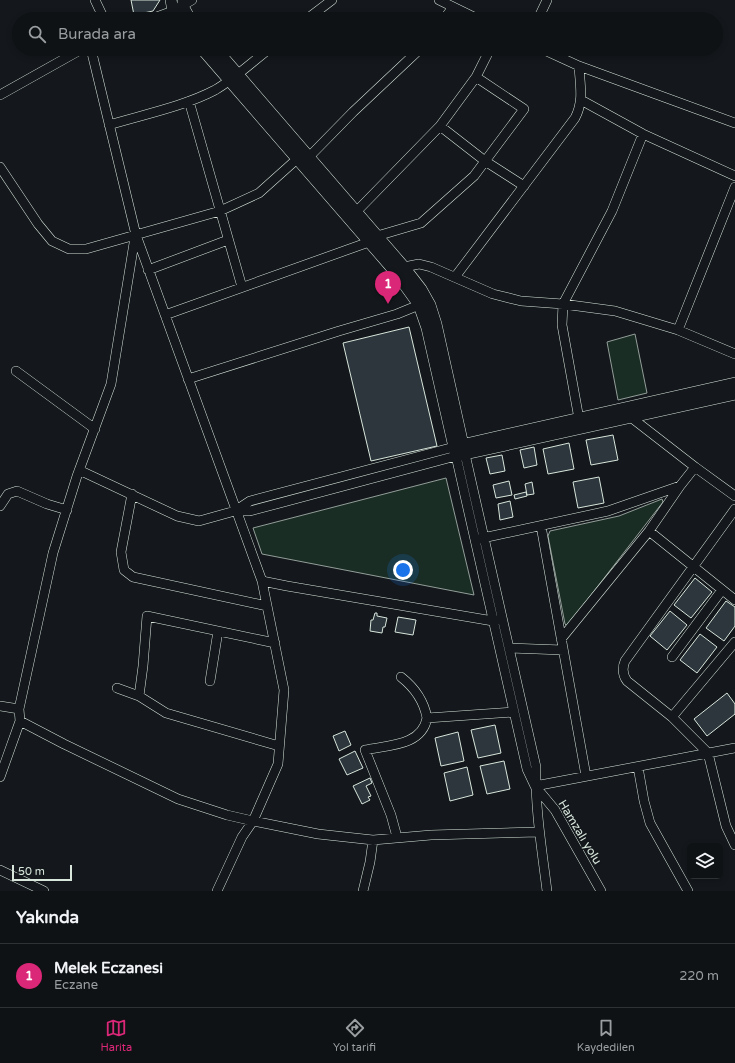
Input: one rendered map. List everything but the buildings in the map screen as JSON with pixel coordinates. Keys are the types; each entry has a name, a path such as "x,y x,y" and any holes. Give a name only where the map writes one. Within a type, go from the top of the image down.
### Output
{"main road":[{"path":"186,2 188,12"},
{"path":"210,56 233,77 303,160 400,270 420,289 430,305 436,324 460,450"},
{"path":"220,56 233,77"},
{"path":"303,160 356,212 373,239"},
{"path":"400,270 419,306 427,328 460,450"},
{"path":"460,450 579,419 627,413 735,383"},
{"path":"460,450 627,413 735,394"}],"street":[{"path":"95,0 101,12"},
{"path":"316,12 332,0"},
{"path":"439,0 463,12"},
{"path":"541,12 547,0"},
{"path":"174,10 186,2"},
{"path":"449,12 453,7"},
{"path":"0,95 70,56"},
{"path":"93,56 136,236 235,511 262,581 284,690 278,764 253,821 242,837 217,891"},
{"path":"109,125 189,101 213,91 260,56"},
{"path":"0,167 38,224 52,241 69,249 86,249 118,239 136,236 220,211 259,194 303,160 413,56"},
{"path":"356,212 440,126 476,77 486,56"},
{"path":"557,56 579,66 735,123"},
{"path":"455,277 580,110 581,100 579,66"},
{"path":"165,315 421,223 474,176 524,109 476,77"},
{"path":"581,100 643,134 735,176"},
{"path":"189,101 242,287"},
{"path":"440,126 485,161 524,186"},
{"path":"579,419 562,325 563,304 612,211 643,134"},
{"path":"678,330 735,187"},
{"path":"0,777 20,721 19,709 53,553 80,470 111,384 136,236"},
{"path":"148,270 228,240"},
{"path":"400,270 419,264 431,267 493,294 521,301 563,304 615,311 678,330 735,354"},
{"path":"188,379 419,306"},
{"path":"16,371 95,429"},
{"path":"627,413 695,467 735,496"},
{"path":"80,470 177,516 199,521 235,511 250,511 460,450"},
{"path":"460,450 484,538 514,712 526,769 535,786"},
{"path":"460,450 475,540 498,619 509,648 536,768 535,786 539,832 547,891"},
{"path":"561,639 649,531 695,467"},
{"path":"475,540 608,511 680,486"},
{"path":"0,506 8,494 18,491 47,504 67,510"},
{"path":"132,494 121,552 124,570 133,577 267,606"},
{"path":"735,509 692,566 625,661 622,668 623,675 629,683 672,717 708,753 726,826 735,845"},
{"path":"541,526 562,650 586,776"},
{"path":"649,531 735,600"},
{"path":"262,581 295,588 498,619"},
{"path":"672,656 722,590"},
{"path":"139,696 144,666 147,616 275,643"},
{"path":"210,681 218,631"},
{"path":"672,717 735,642"},
{"path":"509,648 562,650"},
{"path":"397,837 391,815 365,750 413,739 422,731 427,718 420,698 412,686 401,677"},
{"path":"117,688 139,696 166,713 280,746"},
{"path":"0,706 19,709"},
{"path":"427,718 514,712"},
{"path":"20,721 178,799 227,815 253,821 318,834 373,840 397,837 539,832"},
{"path":"535,786 735,748"},
{"path":"638,767 644,801 650,823 688,891"},
{"name":"Hamzalı yolu","path":"535,786 555,810 601,891"},
{"path":"363,891 370,862 373,840"},
{"path":"0,870 44,891"}],"green space":[{"path":"635,334 647,393 618,400 607,342"},
{"path":"446,478 474,595 262,554 253,528"},
{"path":"662,499 663,502 567,626 565,624 548,536 550,531 619,516"}],"place":[{"name":"Melek Eczanesi","path":"388,304"}]}
